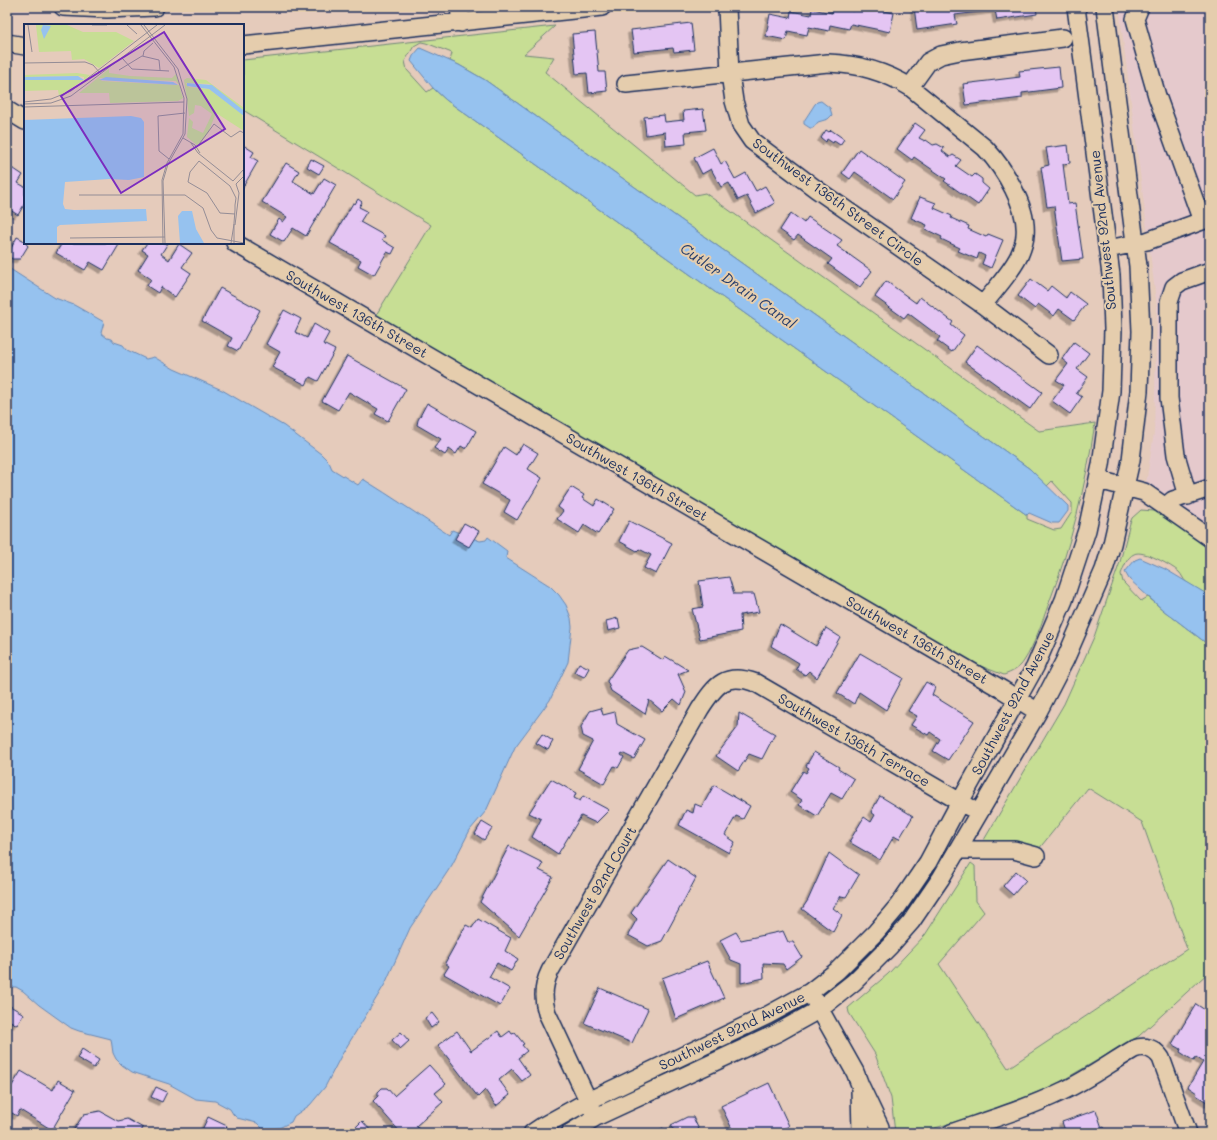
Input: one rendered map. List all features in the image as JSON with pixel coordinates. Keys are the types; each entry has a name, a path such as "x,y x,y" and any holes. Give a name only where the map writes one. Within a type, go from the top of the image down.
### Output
{"street":[{"path":"63,7 107,9 155,7"},
{"path":"244,45 460,15 602,7"},
{"name":"Southwest 136th Street Circle","path":"727,7 730,74 734,100 741,125 752,142 983,305 1049,355"},
{"name":"Southwest 92nd Avenue","path":"532,1133 540,1127 588,1101 768,1015 810,992 837,971 876,932 898,906 928,862 1038,660 1064,600 1087,530 1099,480 1109,406 1113,352 1112,302 1108,249 1076,7"},
{"name":"Southwest 92nd Avenue","path":"570,1133 596,1117 777,1033 820,1009 845,991 890,946 911,922 941,878 980,814 1038,712 1065,660 1104,570 1119,518 1131,460 1139,391 1141,331 1138,266 1105,7"},
{"path":"1108,249 1152,239 1206,219 1156,96 1135,19 1140,7"},
{"path":"910,87 930,60 940,55 960,51 1063,38"},
{"path":"7,43 24,46"},
{"path":"626,84 828,63 872,69 893,77 910,87 988,151 1004,174 1021,209 1026,231 1022,250 1008,274 983,305"},
{"path":"7,110 24,120"},
{"name":"Southwest 136th Street","path":"237,244 1038,712"},
{"path":"1188,496 1176,455 1169,398 1169,302 1174,287 1182,281 1210,271"},
{"path":"1099,480 1144,492 1210,538"},
{"path":"1165,507 1173,500 1210,488"},
{"name":"Southwest 136th Terrace","path":"724,681 737,678 746,679 756,683 980,814"},
{"name":"Southwest 92nd Court","path":"596,1117 546,1013 543,996 546,981 554,964 700,708 713,690 724,681"},
{"path":"959,850 1014,850 1036,856"},
{"path":"810,992 856,1072 860,1085 880,1127 880,1133"},
{"path":"951,1133 1042,1101 1073,1086 1134,1049 1148,1047 1155,1051 1161,1058 1188,1133"},
{"path":"860,1085 861,1133"}],"shaded area":[{"path":"1119,7 1210,7 1210,547 1164,515 1154,511 1143,503 1154,433 1157,307"}],"green space":[{"path":"555,26 524,54 554,57 545,72 695,195 705,193 1039,431 1095,423 1087,469 1071,537 1038,633 1022,664 1015,670 1004,675 970,662 376,315 431,225 244,111 244,60","holes":["421,42 452,53 450,61 485,80 1030,469 1047,486 1052,481 1072,503 1072,512 1061,529 1054,530 1027,519 1027,515 446,100 433,88 427,92 407,70 405,61 414,46"]},
{"path":"1141,510 1154,511 1164,515 1210,547 1210,596 1185,581 1179,572 1170,566 1144,554 1138,553 1129,557 1121,574 1123,582 1141,601 1148,597 1210,646 1210,971 1139,1036 1053,1086 987,1112 919,1133 895,1133 891,1098 875,1054 849,1013 848,1008 888,974 925,935 971,863 975,866 976,901 984,912 939,964 1008,1068 1187,949 1142,822 1088,788 1038,850 981,845 1064,704 1094,637 1120,562 1130,523 1132,518"}],"water":[{"name":"Cutler Drain Canal","path":"420,48 459,65 485,80 1030,469 1068,506 1068,511 1059,523 1052,523 1029,513 1027,515 446,100 433,88 411,61 413,56"},
{"path":"821,101 830,108 832,115 828,119 818,122 813,128 810,128 804,124 804,121 815,104"},
{"path":"7,267 55,298 74,305 104,322 101,333 107,338 112,339 114,342 123,345 127,350 146,359 154,357 174,369 222,390 284,426 321,454 329,462 332,469 358,485 363,479 449,535 452,530 480,541 486,540 488,537 507,551 506,558 550,586 566,605 571,618 572,627 568,662 550,700 515,747 486,811 470,830 452,865 410,928 385,984 341,1056 325,1087 310,1105 294,1116 291,1122 279,1128 264,1130 257,1123 237,1118 230,1109 215,1101 196,1099 169,1084 132,1072 116,1059 113,1053 111,1039 71,1028 39,1005 23,991 16,987 7,987"},
{"path":"1140,558 1165,569 1210,596 1210,646 1163,610 1129,579 1125,572 1135,560"}],"building":[{"path":"833,7 853,11 854,7 865,7 894,13 890,32 851,24 849,29 830,25 829,31 809,27 807,35 788,31 786,40 766,36 770,14 790,18 791,11 811,15 812,9 832,13"},
{"path":"914,7 1036,7 1037,14 997,20 995,10 955,15 957,24 917,30"},
{"path":"691,23 694,50 674,52 673,48 634,52 631,30"},
{"path":"595,32 599,72 605,72 607,91 589,93 587,73 576,74 572,34"},
{"path":"1059,67 1061,88 1022,93 1022,98 966,105 963,84 1020,77 1019,71"},
{"path":"703,109 706,130 685,132 686,144 666,146 665,132 646,135 644,117 664,115 665,122 684,120 683,111"},
{"path":"915,123 925,130 919,138 925,141 926,140 933,145 937,144 944,148 942,151 950,157 953,155 961,160 956,166 972,177 975,174 982,179 982,183 989,189 978,205 944,181 946,179 914,157 912,160 897,149"},
{"path":"826,130 829,132 831,130 844,139 840,145 827,139 826,142 821,138"},
{"path":"1068,145 1070,163 1063,164 1068,204 1075,203 1083,259 1062,261 1054,206 1047,207 1041,167 1049,165 1046,148"},
{"path":"244,146 254,152 251,157 258,161 244,185"},
{"path":"713,148 721,164 725,161 735,179 746,173 756,191 765,186 775,203 756,213 747,196 738,200 729,183 721,187 711,169 702,174 694,158"},
{"path":"859,149 905,182 893,199 855,172 850,179 842,173"},
{"path":"311,159 324,166 319,174 307,167"},
{"path":"286,163 299,171 293,181 314,194 324,178 336,185 306,236 293,228 284,242 270,234 279,219 283,222 287,217 262,202"},
{"path":"14,169 23,175 18,183 24,186 24,205 18,215 7,208 7,170"},
{"path":"920,197 936,203 934,208 969,226 968,229 986,237 988,234 1003,240 991,268 982,264 985,256 979,253 977,259 958,251 960,248 925,229 927,225 911,218"},
{"path":"358,199 362,202 359,207 367,211 360,222 385,236 382,240 395,248 392,254 387,252 374,275 358,266 361,260 330,243 353,203 355,204"},
{"path":"791,213 804,223 808,217 842,240 837,246 872,271 860,287 828,264 832,259 798,235 794,240 780,230"},
{"path":"17,237 23,240 24,244 28,246 20,259 12,259 8,254"},
{"path":"61,244 119,244 104,270 90,262 85,270 56,253"},
{"path":"146,244 167,244 161,254 169,260 179,244 192,253 182,267 191,273 175,297 161,287 158,293 147,286 151,279 138,270 148,254 142,250"},
{"path":"1031,279 1047,291 1051,286 1066,298 1070,292 1086,304 1074,320 1059,309 1054,316 1038,304 1035,309 1018,296"},
{"path":"886,281 916,303 920,297 953,322 951,325 964,335 952,352 937,341 940,337 908,313 904,318 875,297"},
{"path":"220,288 260,310 238,351 228,346 232,338 202,321"},
{"path":"284,310 301,319 295,332 307,338 314,324 329,333 323,344 335,350 318,381 310,377 306,385 272,367 280,352 266,344"},
{"path":"1074,342 1089,353 1077,369 1088,377 1076,393 1082,397 1070,414 1052,401 1064,385 1056,380 1068,364 1062,359"},
{"path":"977,345 1042,392 1030,409 965,362"},
{"path":"347,356 406,389 388,421 375,414 378,409 349,392 338,410 322,401"},
{"path":"427,403 476,431 466,449 461,446 456,454 449,449 445,455 434,448 441,439 417,425"},
{"path":"523,444 538,453 528,469 542,478 517,520 504,512 510,500 482,484 504,447 516,455"},
{"path":"571,487 584,495 582,498 594,506 598,499 614,509 598,534 584,525 579,533 557,519 563,511 558,507"},
{"path":"629,521 672,543 656,574 644,568 651,555 639,549 637,551 619,541"},
{"path":"464,523 479,531 469,547 455,539"},
{"path":"729,577 734,594 754,594 759,612 740,615 741,631 700,639 692,609 703,607 699,581"},
{"path":"618,618 620,628 608,631 606,621"},
{"path":"780,624 816,646 826,628 840,637 817,678 809,671 805,675 796,669 799,663 771,646"},
{"path":"642,647 663,660 665,656 688,670 678,674 686,692 681,705 674,699 662,711 649,700 645,714 611,691 607,681 628,650"},
{"path":"860,653 903,678 886,710 859,692 854,704 837,693"},
{"path":"579,663 589,668 584,677 574,672"},
{"path":"926,682 935,687 932,695 974,721 948,760 933,751 940,739 930,732 928,735 911,725 917,716 908,711"},
{"path":"601,708 603,715 615,712 617,724 645,740 634,759 622,753 621,755 624,757 618,768 614,766 604,784 578,769 593,741 583,736 581,727 590,711"},
{"path":"739,713 775,734 762,759 749,754 738,771 716,756 738,727"},
{"path":"542,734 553,741 548,750 536,743"},
{"path":"814,752 839,767 838,769 854,779 842,799 831,793 817,816 799,805 802,800 790,792 803,771 806,773 809,768 806,766"},
{"path":"551,779 576,793 574,798 580,801 583,796 609,810 596,823 581,816 558,854 532,837 541,819 529,813"},
{"path":"714,785 750,806 743,819 736,816 725,835 735,842 729,853 679,825 686,810 693,813 695,804 702,807"},
{"path":"880,796 913,816 899,839 894,836 880,860 849,842 864,817 871,822 875,815 871,812"},
{"path":"482,822 492,828 484,840 475,834"},
{"path":"509,846 543,863 539,870 553,877 519,936 480,902"},
{"path":"829,853 859,875 846,897 841,896 833,908 842,915 833,932 802,909 808,900"},
{"path":"668,859 696,878 662,941 648,946 628,935 637,919 631,913"},
{"path":"1016,871 1026,880 1013,895 1003,886"},
{"path":"478,919 511,938 505,951 518,959 511,971 497,963 489,977 510,989 500,1006 444,974 449,966 445,963 466,925 472,928"},
{"path":"783,931 788,942 793,942 802,957 786,969 783,964 763,963 764,978 741,983 741,964 731,960 720,940 736,932 741,940"},
{"path":"707,961 724,998 676,1019 662,978"},
{"path":"600,988 648,1009 632,1043 584,1023"},
{"path":"1196,1004 1205,1010 1206,1007 1210,1009 1210,1104 1196,1095 1197,1093 1188,1087 1203,1062 1196,1057 1194,1061 1180,1052 1181,1049 1172,1044"},
{"path":"10,1006 24,1014 17,1025 7,1019 7,1011"},
{"path":"432,1013 439,1022 431,1028 425,1018"},
{"path":"457,1031 471,1051 498,1031 502,1037 510,1031 512,1034 515,1033 524,1044 522,1045 527,1051 518,1058 530,1075 522,1081 512,1069 499,1080 510,1095 496,1106 485,1090 478,1097 438,1045"},
{"path":"401,1032 409,1041 400,1049 392,1040"},
{"path":"82,1049 99,1060 94,1068 77,1058"},
{"path":"429,1065 446,1084 435,1093 443,1102 416,1126 422,1133 401,1133 373,1101 378,1096 378,1092 382,1088 387,1088 394,1096"},
{"path":"21,1071 53,1090 58,1080 75,1090 52,1130 20,1110 17,1116 7,1110 7,1094"},
{"path":"769,1083 789,1126 775,1133 734,1133 721,1106"},
{"path":"156,1087 167,1092 162,1102 151,1097"},
{"path":"1096,1110 1102,1128 1104,1127 1107,1133 1066,1133 1062,1122"},
{"path":"100,1111 118,1121 127,1119 143,1128 140,1133 77,1133 73,1131 84,1114"},
{"path":"208,1117 227,1126 224,1133 209,1133 202,1130"},
{"path":"687,1117 693,1117 700,1132 675,1133 671,1125"},
{"path":"362,1121 373,1133 350,1133"},
{"path":"1210,1122 1210,1133 1207,1133 1204,1131"},
{"path":"663,1128 665,1133 653,1133"}]}
